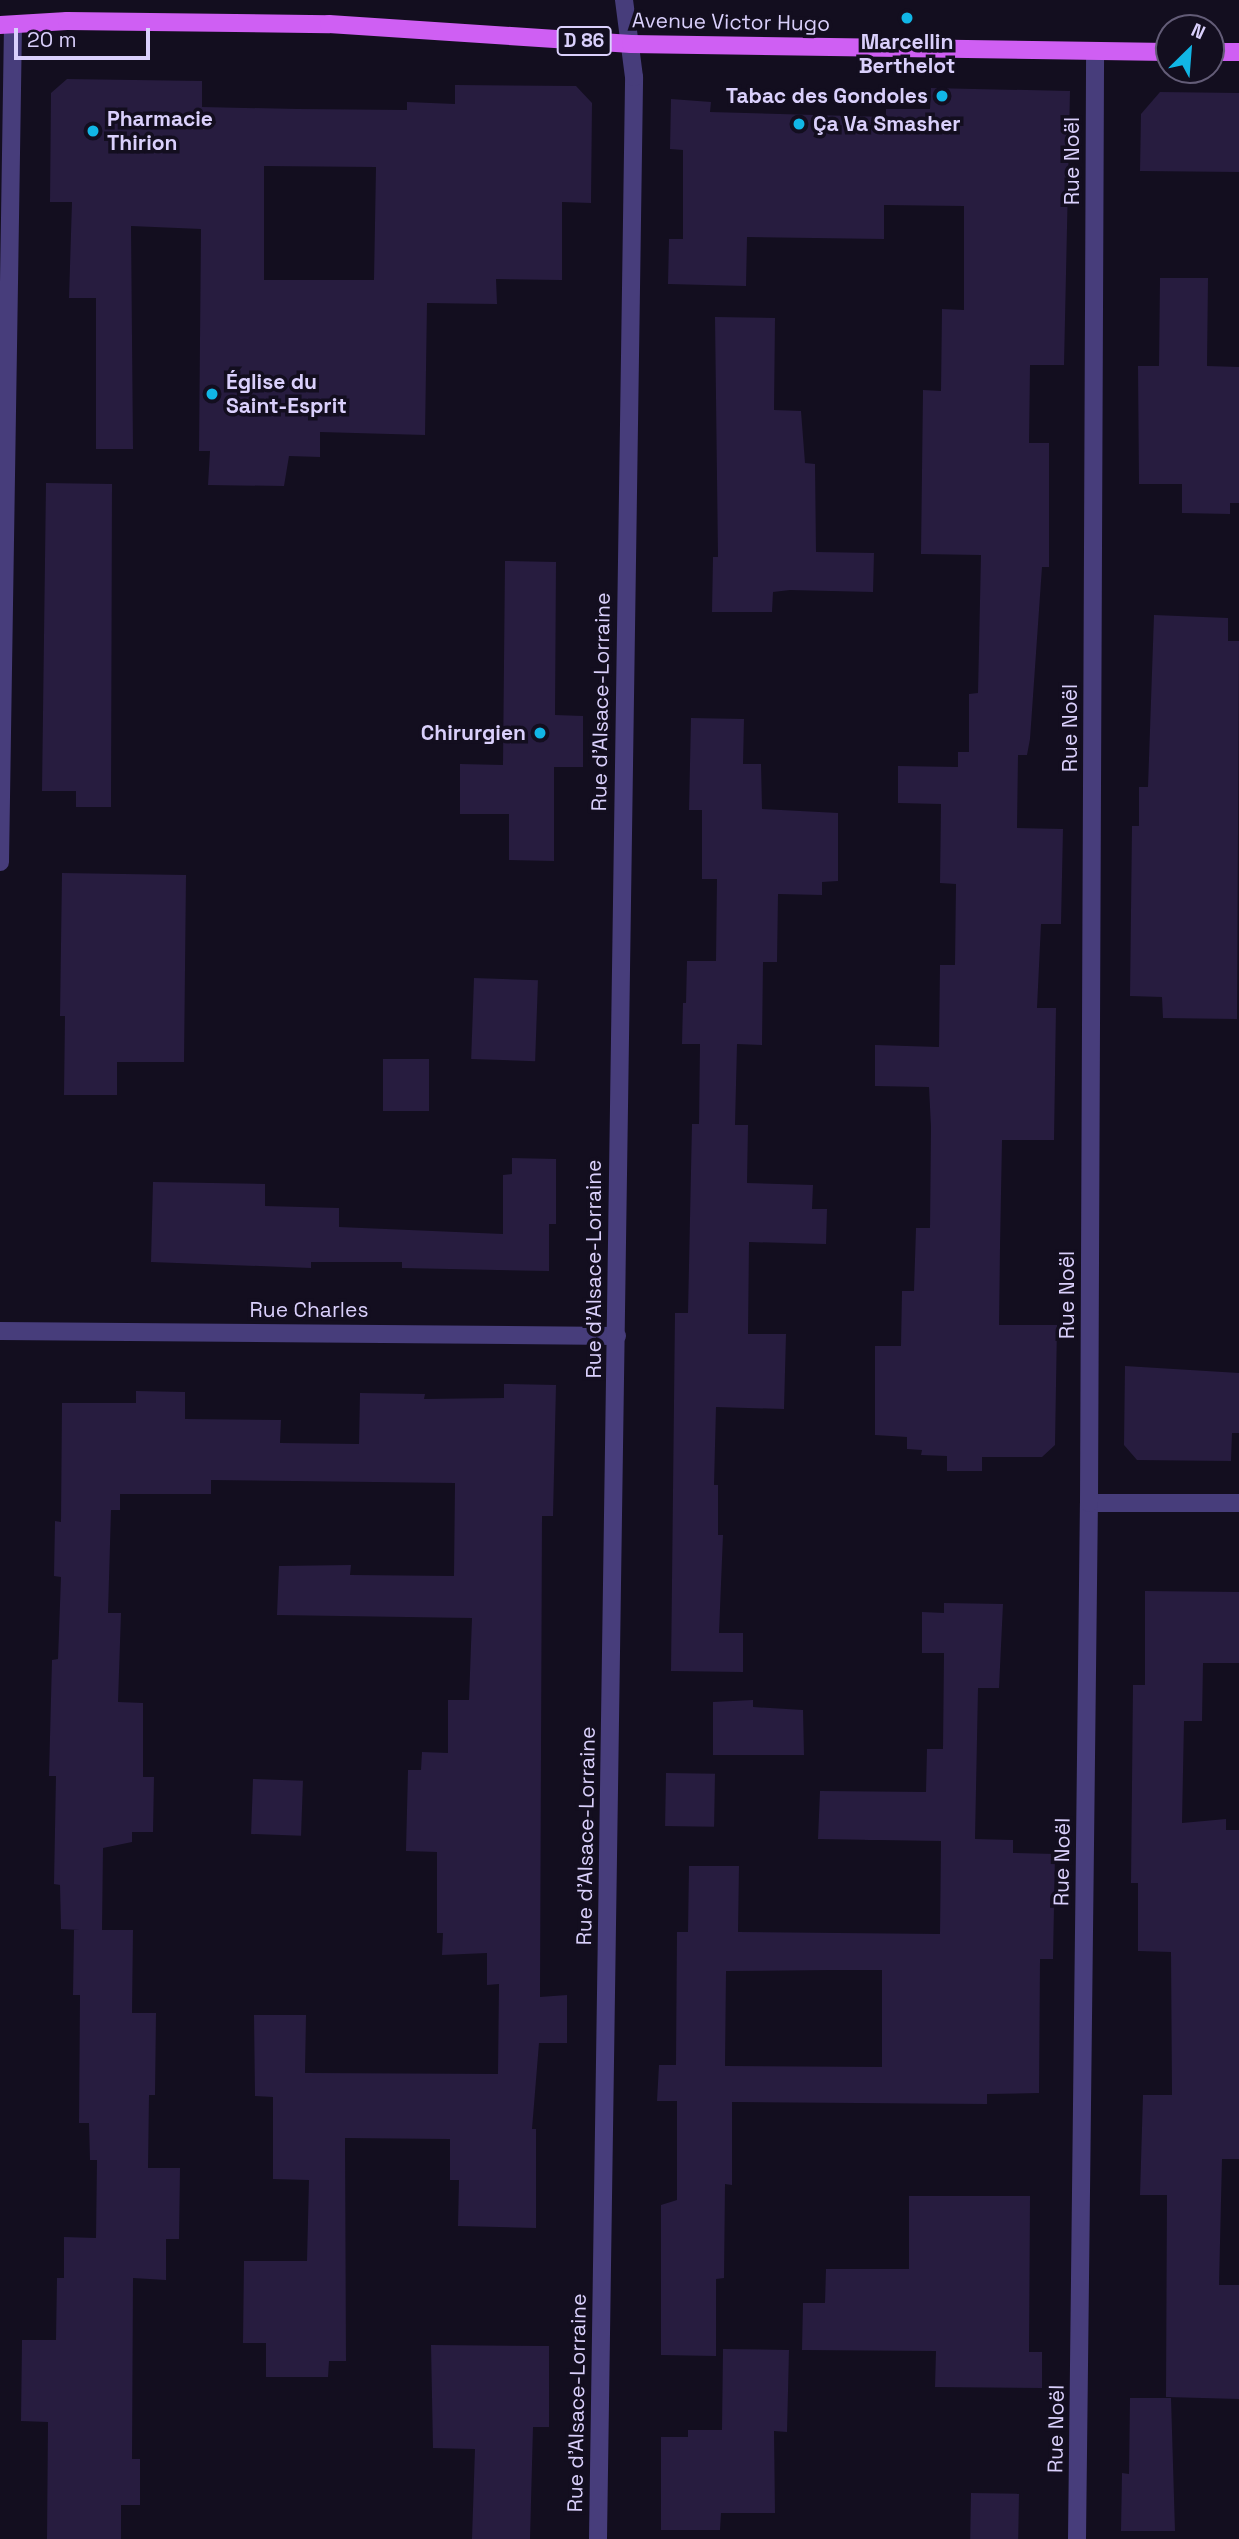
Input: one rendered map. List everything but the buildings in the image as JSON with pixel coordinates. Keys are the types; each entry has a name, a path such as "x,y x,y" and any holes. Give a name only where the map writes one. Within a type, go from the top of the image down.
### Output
{"main road":[{"name":"Avenue Victor Hugo","path":"6,25 67,21 329,24 631,44 1155,52"}],"street":[{"name":"Rue d'Alsace-Lorraine","path":"598,2539 635,77 624,0"},
{"path":"0,862 6,25"},
{"name":"Rue Noël","path":"1077,2539 1089,1503 1096,51"},
{"name":"Rue Charles","path":"0,1331 617,1336"},
{"path":"1089,1503 1239,1503"}],"place":[{"name":"Marcellin Berthelot","path":"907,18"},
{"name":"Tabac des Gondoles","path":"942,96"},
{"name":"Ça Va Smasher","path":"799,124"},
{"name":"Pharmacie Thirion","path":"93,131"},
{"name":"Église du Saint-Esprit","path":"212,394"},
{"name":"Chirurgien","path":"540,733"}]}
